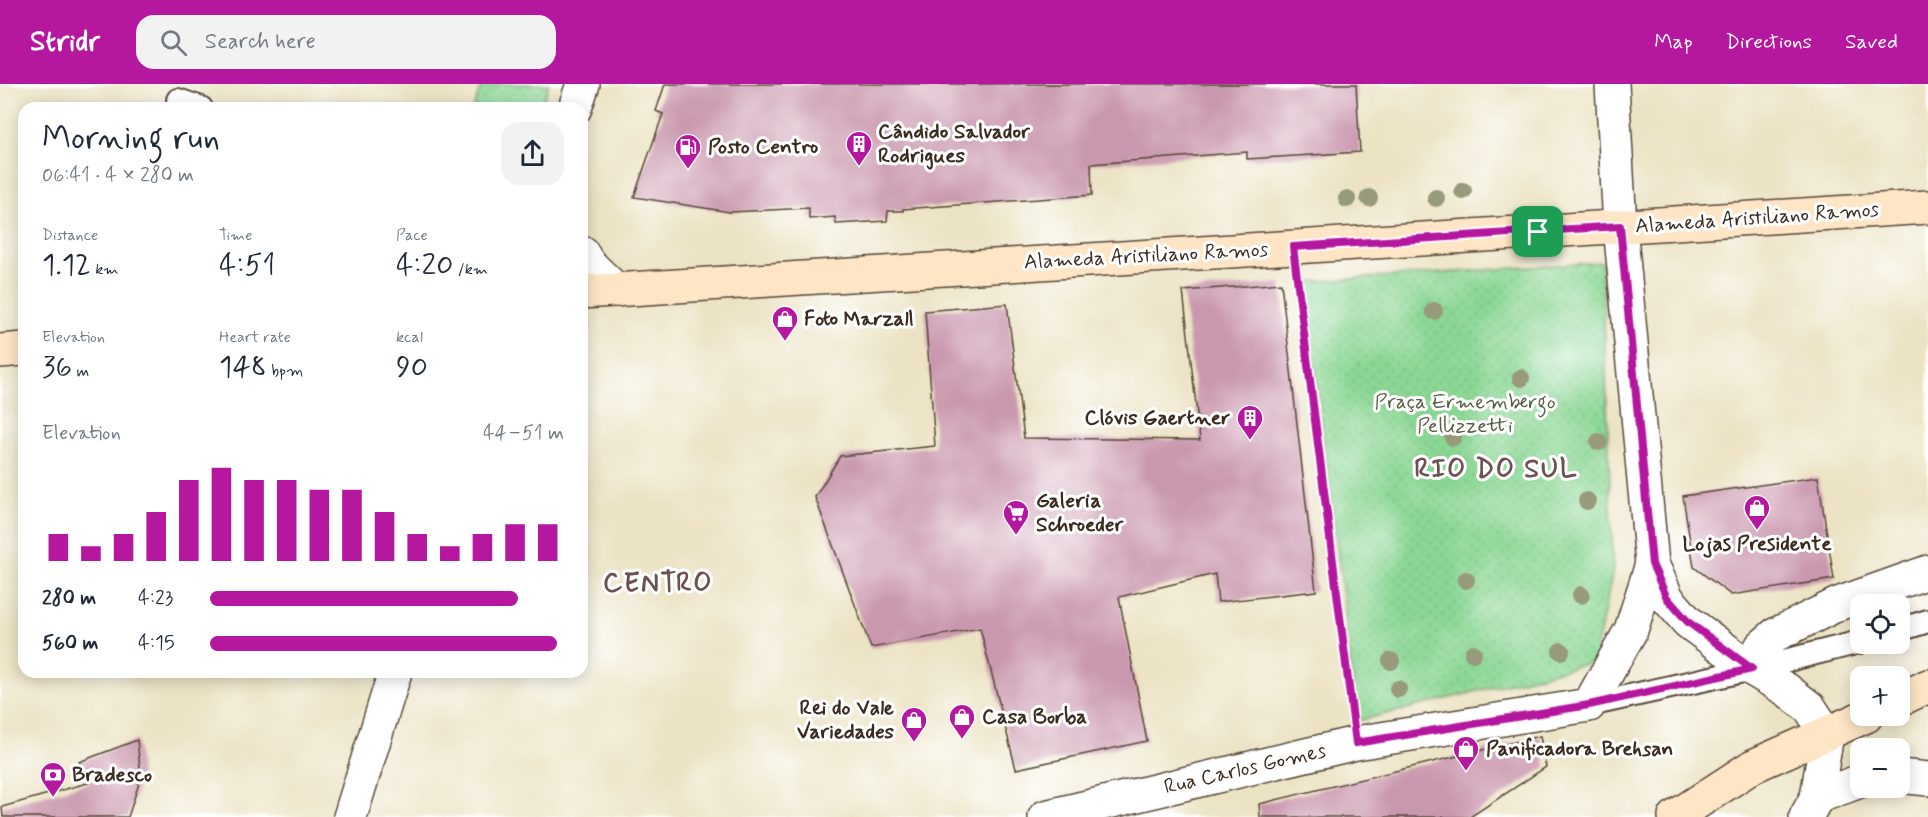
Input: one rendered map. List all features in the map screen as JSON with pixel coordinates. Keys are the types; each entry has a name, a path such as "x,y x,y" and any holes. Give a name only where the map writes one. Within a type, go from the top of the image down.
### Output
{"main road":[{"name":"Alameda Aristiliano Ramos","path":"588,292 1928,207"},
{"path":"0,351 18,350"},
{"path":"1910,695 1928,686"},
{"path":"1676,817 1753,766 1850,723"}],"street":[{"path":"577,102 583,84"},
{"path":"1612,84 1620,226 1652,564 1667,598 1688,622 1810,708 1827,734 1811,807"},
{"path":"588,263 616,290"},
{"path":"1589,705 1631,630 1652,564"},
{"path":"1752,669 1761,647 1775,635 1838,604 1928,572"},
{"path":"350,817 393,678"},
{"name":"Rua Carlos Gomes","path":"1045,817 1356,743 1589,705"},
{"path":"1910,777 1928,779"},
{"path":"1811,807 1850,786"}],"lane":[{"path":"178,100 184,102"},
{"path":"1910,627 1928,621"},
{"path":"1589,705 1850,644"}],"path":[{"path":"1293,247 1356,743"}],"green space":[{"path":"482,84 549,84 543,102 475,102"},
{"name":"Praça Ermembergo Pellizzetti","path":"1602,262 1613,570 1594,662 1358,721 1305,282"}],"building":[{"path":"665,84 1356,84 1360,152 1247,159 1247,152 1091,164 1092,195 903,209 903,211 888,211 887,221 836,224 835,217 809,219 809,208 730,212 634,197 663,114 656,111"},
{"name":"Galeria Schroeder","path":"1281,283 1316,591 1218,602 1215,574 1119,597 1147,741 1016,769 980,628 871,648 815,497 840,456 935,446 925,311 1007,304 1024,438 1200,440 1183,291"},
{"name":"Lojas Presidente","path":"1818,477 1834,579 1731,595 1694,567 1683,496"},
{"name":"Panificadora Brehsan","path":"1540,736 1546,767 1470,817 1260,817 1259,804"},
{"path":"137,740 141,777 128,817 3,817 2,807 91,782 79,762"}],"place":[{"name":"Cândido Salvador Rodrigues","path":"859,167"},
{"name":"Posto Centro","path":"688,170"},
{"name":"Foto Marzall","path":"785,342"},
{"name":"Clóvis Gaertner","path":"1250,441"},
{"name":"Lojas Presidente","path":"1757,531"},
{"name":"Galeria Schroeder","path":"1016,536"},
{"name":"Casa Borba","path":"962,740"},
{"name":"Rei do Vale Variedades","path":"914,743"},
{"name":"Panificadora Brehsan","path":"1466,772"},
{"name":"Bradesco","path":"53,798"}],"district":[{"name":"RIO DO SUL","path":"1496,469"},
{"name":"CENTRO","path":"658,583"}],"route":[{"path":"1620,226 1652,564 1667,598 1688,622 1752,669 1589,705 1356,743 1293,247 1538,232 1620,226"}]}
